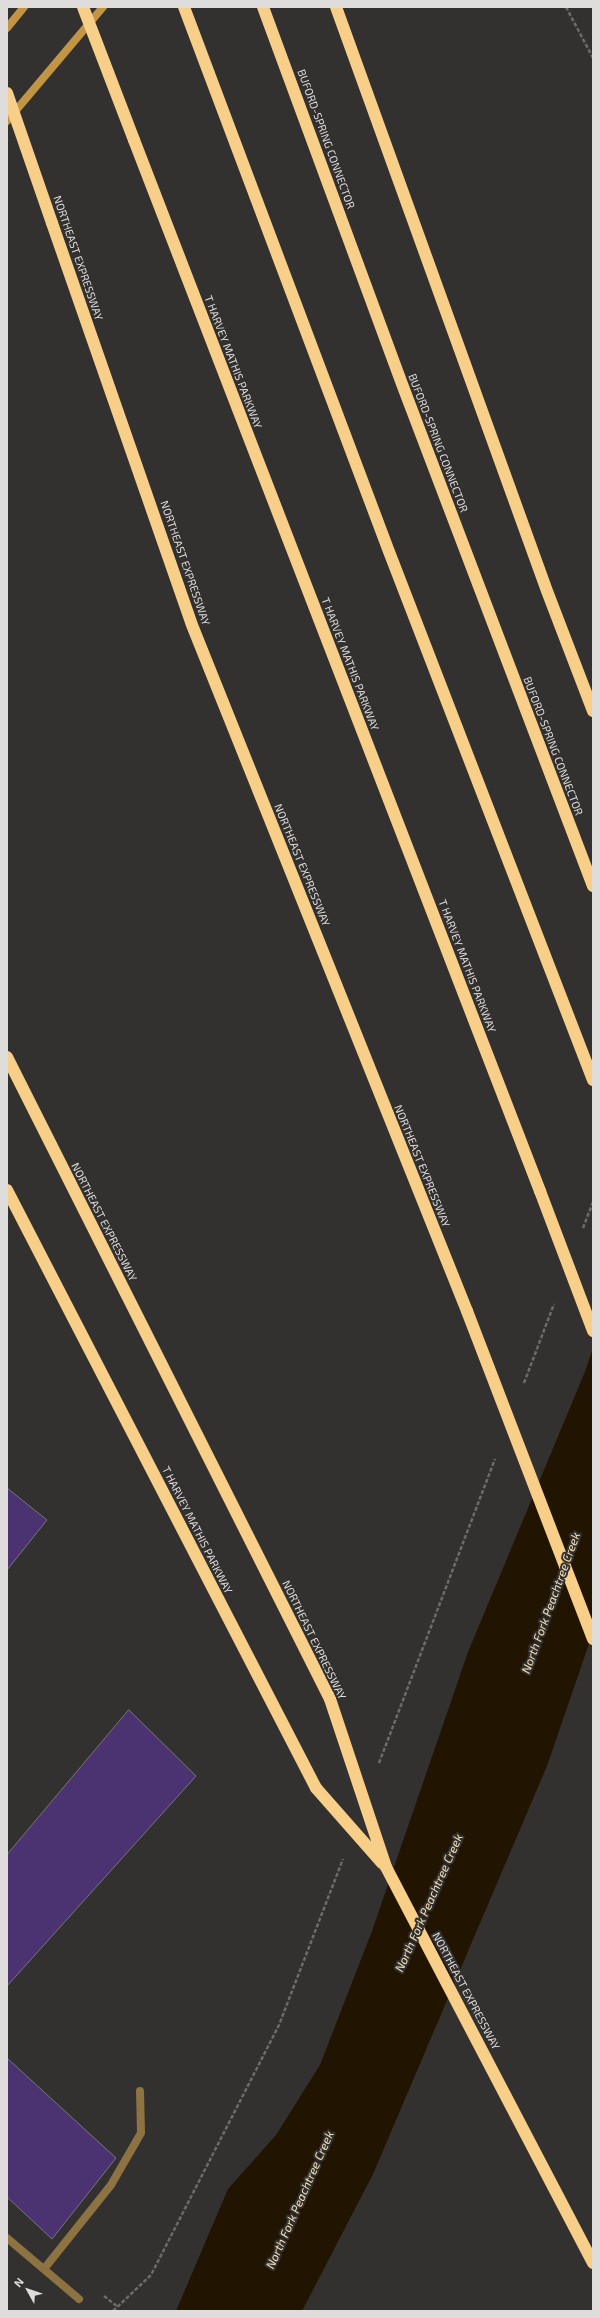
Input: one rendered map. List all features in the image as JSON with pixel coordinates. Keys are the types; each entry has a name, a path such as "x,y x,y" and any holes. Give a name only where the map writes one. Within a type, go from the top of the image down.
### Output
{"highway":[{"name":"T HARVEY MATHIS PARKWAY","path":"83,7 593,1331"},
{"path":"184,7 593,1080"},
{"name":"BUFORD-SPRING CONNECTOR","path":"263,7 408,399 593,886"},
{"path":"336,7 547,591 593,711"},
{"name":"NORTHEAST EXPRESSWAY","path":"7,93 192,625 467,1311 593,1639"},
{"name":"NORTHEAST EXPRESSWAY","path":"7,1057 330,1699 386,1867 523,2125 593,2262"},
{"name":"T HARVEY MATHIS PARKWAY","path":"7,1190 316,1788 386,1867"}],"main road":[{"path":"7,28 24,7"},
{"path":"7,121 103,7"}],"street":[{"path":"44,2269 110,2185 141,2133 140,2091"},
{"path":"7,2238 79,2299"}],"path":[{"path":"566,7 593,58"}],"water":[{"name":"North Fork Peachtree Creek","path":"593,1348 593,1632 547,1766 373,2174 302,2311 176,2311 228,2189 276,2135 320,2065 372,1931 468,1652 584,1374"}],"building":[{"path":"7,1488 47,1520 7,1570"},
{"path":"129,1710 196,1776 7,1986 7,1855"},
{"path":"7,2058 116,2158 52,2239 7,2197"}]}
